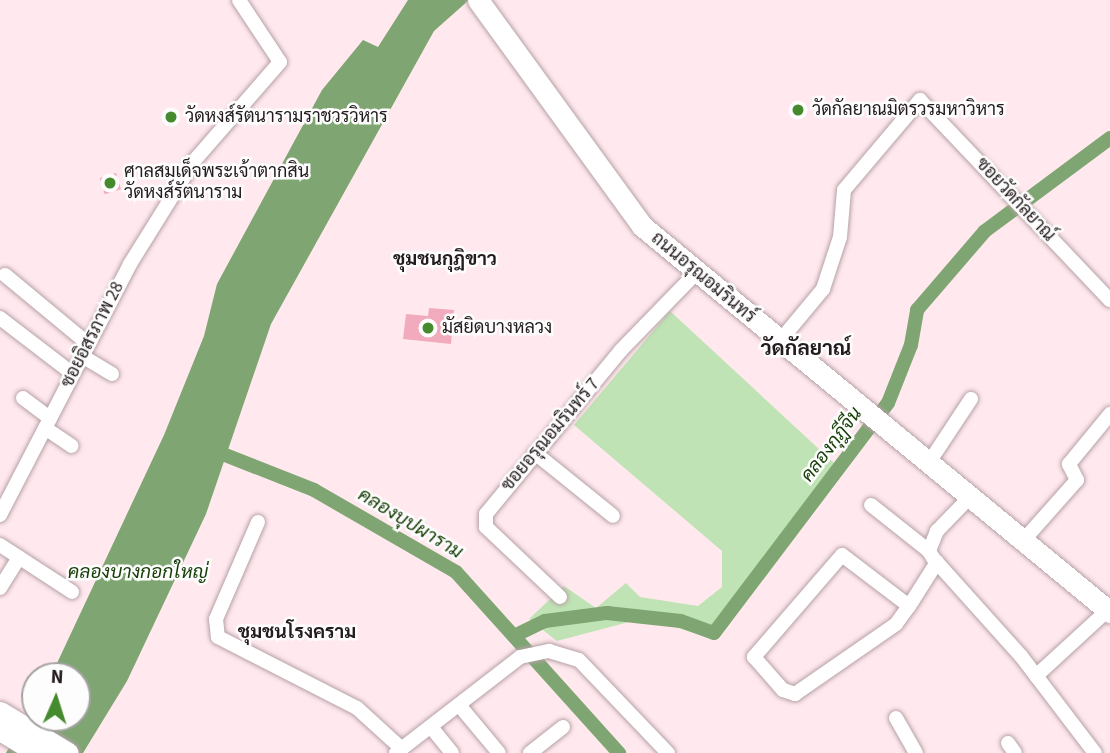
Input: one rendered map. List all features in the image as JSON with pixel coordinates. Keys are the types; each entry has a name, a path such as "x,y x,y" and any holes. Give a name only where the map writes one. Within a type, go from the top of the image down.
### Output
{"main road":[{"name":"ถนนอรุณอมรินทร์","path":"478,0 619,198 696,273 968,499 1109,610"},
{"path":"0,712 68,753"},
{"path":"0,730 38,753"}],"street":[{"name":"ซอยอิสรภาพ 28","path":"0,515 85,350 194,161 280,62 239,0"},
{"name":"ซอยวัดกัลยาณ์","path":"779,342 828,278 840,237 844,190 920,100 1031,213 1110,300"},
{"name":"ซอยอรุณอมรินทร์ 7","path":"560,597 484,522 535,453 621,350 696,273"},
{"path":"5,275 112,374"},
{"path":"0,318 73,374"},
{"path":"23,398 72,446"},
{"path":"928,464 971,399"},
{"path":"1022,542 1077,480 1069,464 1110,414"},
{"path":"535,453 613,516"},
{"path":"909,606 842,555 754,657 783,690 795,694 896,624 909,606 933,557 937,531 968,499"},
{"path":"871,505 933,557 1037,677 1095,753"},
{"path":"258,522 216,619 218,637 357,708 399,751 520,657 536,653 579,660 662,751"},
{"path":"0,545 72,592"},
{"path":"0,587 19,557"},
{"path":"1037,677 1109,610"},
{"path":"459,705 499,753"},
{"path":"897,718 916,753"},
{"path":"430,727 453,753"},
{"path":"530,753 563,727"}],"shaded area":[{"path":"670,311 834,463 714,625 698,634 644,618 557,641 529,619 564,586 596,608 626,583 640,597 698,606 722,587 722,551 574,425"}],"water":[{"name":"คลองบางกอกใหญ่","path":"408,0 469,0 434,31 271,324 206,514 127,681 83,753 6,753 21,727 21,732 91,732 91,662 58,662 164,435 204,336 217,284 322,90 363,40 378,47"}],"building":[{"name":"ศาลสมเด็จพระเจ้าตากสิน วัดหงส์รัตนาราม","path":"116,173 121,189 105,194 100,178"},
{"name":"มัสยิดบางหลวง","path":"429,308 454,310 451,344 403,339 406,314 428,316"}],"waterway":[{"name":"คลองกุฎีจีน","path":"516,635 545,621 607,613 681,621 714,633 888,403 911,345 917,310 985,231 1110,138"},
{"name":"คลองบุปผาราม","path":"210,449 314,490 456,572 619,753"}],"place":[{"name":"วัดกัลยาณมิตรวรมหาวิหาร","path":"798,110"},
{"name":"วัดหงส์รัตนารามราชวรวิหาร","path":"171,117"},
{"name":"ศาลสมเด็จพระเจ้าตากสิน วัดหงส์รัตนาราม","path":"110,183"},
{"name":"มัสยิดบางหลวง","path":"428,328"}],"district":[{"name":"ชุมชนกุฎิขาว","path":"445,260"},
{"name":"วัดกัลยาณ์","path":"806,348"},
{"name":"ชุมชนโรงคราม","path":"297,633"}]}
